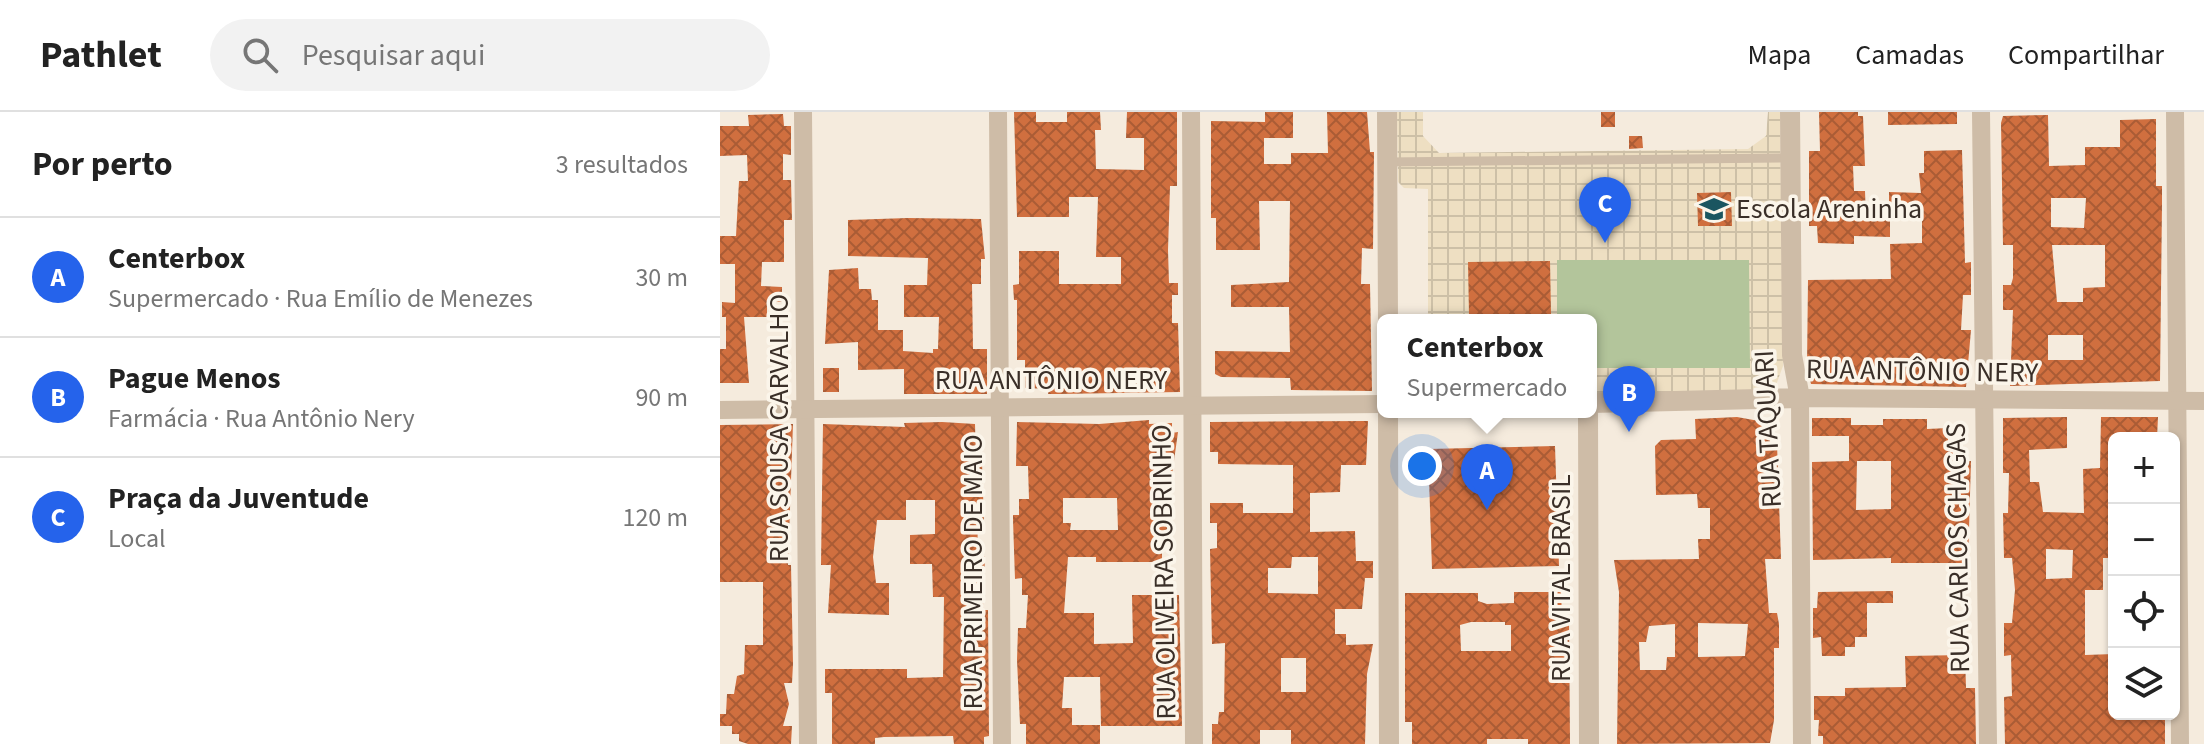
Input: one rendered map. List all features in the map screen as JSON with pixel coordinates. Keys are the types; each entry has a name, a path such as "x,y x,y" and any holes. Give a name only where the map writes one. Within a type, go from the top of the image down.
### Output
{"street":[{"name":"RUA SOUSA CARVALHO","path":"803,112 808,409 808,744"},
{"name":"RUA PRIMEIRO DE MAIO","path":"998,112 1002,744"},
{"name":"RUA OLIVEIRA SOBRINHO","path":"1191,112 1194,744"},
{"path":"1387,112 1388,314"},
{"name":"RUA TAQUARI","path":"1790,112 1792,355 1800,398 1802,744"},
{"name":"RUA CARLOS CHAGAS","path":"1981,112 1988,744"},
{"path":"2175,112 2180,744"},
{"name":"RUA ANTÔNIO NERY","path":"1597,403 1800,398 2204,401"},
{"name":"RUA ANTÔNIO NERY","path":"720,410 1377,404"},
{"path":"1388,418 1389,744"},
{"name":"RUA VITAL BRASIL","path":"1588,418 1589,744"}],"lane":[{"path":"1387,162 1790,158"}],"green space":[{"path":"1556,260 1750,260 1750,368 1597,368 1597,314 1557,314"}],"shaded area":[{"path":"1397,112 1423,112 1423,136 1439,153 1748,149 1766,136 1768,112 1780,112 1783,366 1776,385 1758,392 1597,393 1597,368 1750,368 1749,260 1557,260 1557,314 1428,314 1428,189 1404,188 1398,182","holes":["1730,192 1731,225 1698,226 1698,193"]}],"building":[{"path":"1014,112 1036,112 1036,122 1067,122 1067,112 1100,112 1101,130 1095,130 1096,169 1144,170 1144,138 1126,138 1127,112 1177,112 1177,186 1170,186 1168,250 1169,283 1178,283 1178,295 1172,295 1172,323 1178,323 1180,392 1048,394 1049,389 1025,388 1025,360 1017,360 1017,300 1014,300 1013,285 1019,284 1019,251 1059,251 1059,284 1121,284 1121,257 1096,257 1098,197 1069,197 1069,217 1017,217"},
{"path":"1265,112 1293,112 1293,138 1264,138 1264,164 1291,164 1291,153 1328,153 1327,112 1367,112 1370,152 1374,152 1373,249 1362,248 1361,284 1370,284 1372,391 1291,390 1290,378 1221,377 1215,374 1215,351 1290,352 1289,307 1231,307 1231,285 1289,282 1290,201 1259,201 1260,250 1216,250 1216,218 1211,218 1211,121 1265,122"},
{"path":"1601,112 1615,112 1615,127 1601,127"},
{"path":"1819,112 1858,112 1858,116 1863,116 1865,166 1853,166 1854,191 1865,191 1866,220 1890,220 1890,237 1854,236 1854,244 1818,243 1817,226 1809,226 1809,151 1820,151"},
{"path":"1888,112 1957,112 1957,124 1888,125"},
{"path":"783,114 784,126 791,126 791,155 783,154 783,180 791,180 792,220 784,220 784,262 762,262 761,286 782,287 782,302 767,302 767,317 744,317 749,383 720,383 720,349 726,349 726,317 722,317 722,302 735,303 735,264 720,264 720,236 736,236 739,181 748,181 747,155 720,156 720,126 749,126 748,115"},
{"path":"2048,115 2049,166 2085,165 2085,147 2120,147 2120,120 2156,119 2156,186 2162,186 2160,381 2010,386 2013,310 2003,310 2003,285 2011,285 2013,278 2013,245 2003,245 2003,116","holes":["2051,198 2086,198 2084,228 2051,227","2052,245 2105,245 2105,287 2083,288 2083,302 2057,302","2048,335 2083,335 2083,360 2048,360"]},
{"path":"1629,136 1642,136 1643,148 1629,149"},
{"path":"1962,150 1965,263 1971,262 1971,295 1963,295 1961,330 1971,330 1966,387 1811,384 1807,366 1808,280 1891,279 1890,244 1922,243 1922,213 1889,213 1889,192 1921,193 1919,173 1924,173 1924,151"},
{"name":"Escola Areninha","path":"1731,192 1732,226 1698,226 1697,193"},
{"path":"981,219 985,259 981,259 981,284 972,284 973,349 987,349 987,394 904,394 904,369 858,370 858,342 825,344 829,270 858,268 859,289 871,289 872,300 878,300 878,330 903,330 903,351 933,353 933,349 938,349 939,317 904,317 904,285 927,285 928,258 848,256 848,220"},
{"path":"1550,261 1551,314 1469,314 1468,262"},
{"path":"823,368 839,368 839,392 823,392"},
{"path":"1737,417 1770,423 1770,444 1777,444 1781,559 1765,559 1769,613 1777,613 1779,624 1779,648 1774,648 1774,720 1770,743 1617,744 1619,592 1614,560 1699,559 1698,539 1710,539 1710,508 1698,508 1697,494 1656,495 1655,446 1661,440 1696,439 1695,419","holes":["1698,623 1748,624 1745,656 1698,657","1675,624 1675,657 1667,657 1666,670 1640,670 1639,642 1646,642 1649,626"]},
{"path":"2067,417 2067,448 2029,450 2030,482 2039,482 2043,512 2084,513 2083,469 2100,468 2101,417 2158,417 2157,432 2108,432 2108,558 2103,558 2103,590 2085,590 2085,655 2108,654 2108,720 2165,720 2165,744 2005,744 2004,697 2012,696 2011,655 2004,656 2004,623 2012,623 2015,590 2012,558 2004,558 2003,513 2008,513 2009,473 2003,473 2003,418","holes":["2046,549 2073,550 2072,578 2046,579"]},
{"path":"1812,418 1851,418 1851,425 1883,425 1883,419 1927,419 1927,429 1948,428 1948,441 1961,441 1960,461 1971,461 1968,563 1891,563 1891,558 1813,560 1812,462 1849,461 1849,436 1812,436","holes":["1857,461 1891,461 1891,509 1856,510"]},
{"path":"1149,420 1149,424 1172,423 1172,433 1178,432 1169,497 1170,545 1162,545 1162,562 1096,562 1096,557 1068,557 1064,613 1094,613 1094,644 1133,643 1132,595 1179,595 1182,726 1101,726 1100,677 1064,677 1062,708 1072,708 1072,725 1100,725 1100,744 1026,744 1026,724 1020,724 1017,660 1018,628 1026,628 1028,595 1022,595 1022,578 1015,579 1013,515 1019,515 1019,499 1029,499 1028,466 1016,466 1017,422 1099,424","holes":["1063,498 1117,498 1118,530 1070,530 1071,523 1063,523"]},
{"path":"1368,421 1366,465 1341,465 1340,492 1310,493 1310,532 1355,531 1356,561 1373,561 1373,578 1365,578 1362,609 1335,609 1335,634 1346,634 1346,645 1373,644 1367,674 1365,744 1291,744 1291,730 1260,730 1260,744 1212,744 1212,724 1218,724 1219,712 1224,712 1225,643 1212,644 1210,549 1217,548 1217,523 1210,523 1210,503 1243,503 1243,513 1293,513 1293,465 1218,464 1218,452 1210,452 1210,422","holes":["1292,557 1318,557 1318,594 1268,593 1268,568 1291,568","1281,658 1306,658 1306,692 1281,692"]},
{"path":"904,423 975,424 976,462 982,462 984,523 978,523 977,556 985,556 983,610 988,610 989,736 984,737 984,744 954,744 953,736 884,737 875,738 875,744 832,744 832,693 825,693 825,669 907,669 907,678 943,677 944,597 933,597 932,564 910,564 910,535 935,534 935,500 906,500 906,520 877,520 873,557 876,583 889,583 889,615 828,613 831,565 821,565 823,424 905,427"},
{"path":"793,424 788,565 791,565 793,664 792,683 784,683 789,704 783,726 792,726 791,744 748,744 739,741 739,734 732,734 732,726 720,726 720,714 726,714 727,694 734,694 737,676 744,674 745,645 763,645 763,582 720,582 720,425"},
{"path":"1555,446 1559,566 1432,569 1428,449"},
{"path":"1893,591 1893,603 1867,603 1867,637 1855,637 1855,647 1845,647 1845,656 1822,656 1821,637 1813,638 1813,608 1817,608 1818,592"},
{"path":"1514,592 1561,592 1562,617 1569,617 1570,744 1528,744 1528,739 1487,739 1487,744 1412,744 1412,722 1405,722 1405,593 1478,593 1478,601 1487,604 1514,603","holes":["1505,622 1505,625 1511,625 1511,651 1461,651 1460,625"]},
{"path":"1965,655 1966,688 1975,688 1976,744 1823,744 1823,736 1818,736 1819,720 1814,720 1814,696 1845,696 1845,688 1906,687 1905,656"}],"place":[{"name":"Escola Areninha","path":"1714,209"},
{"name":"Praça da Juventude","path":"1605,243"},
{"name":"Pague Menos","path":"1629,432"},
{"name":"Centerbox","path":"1487,510"}]}
